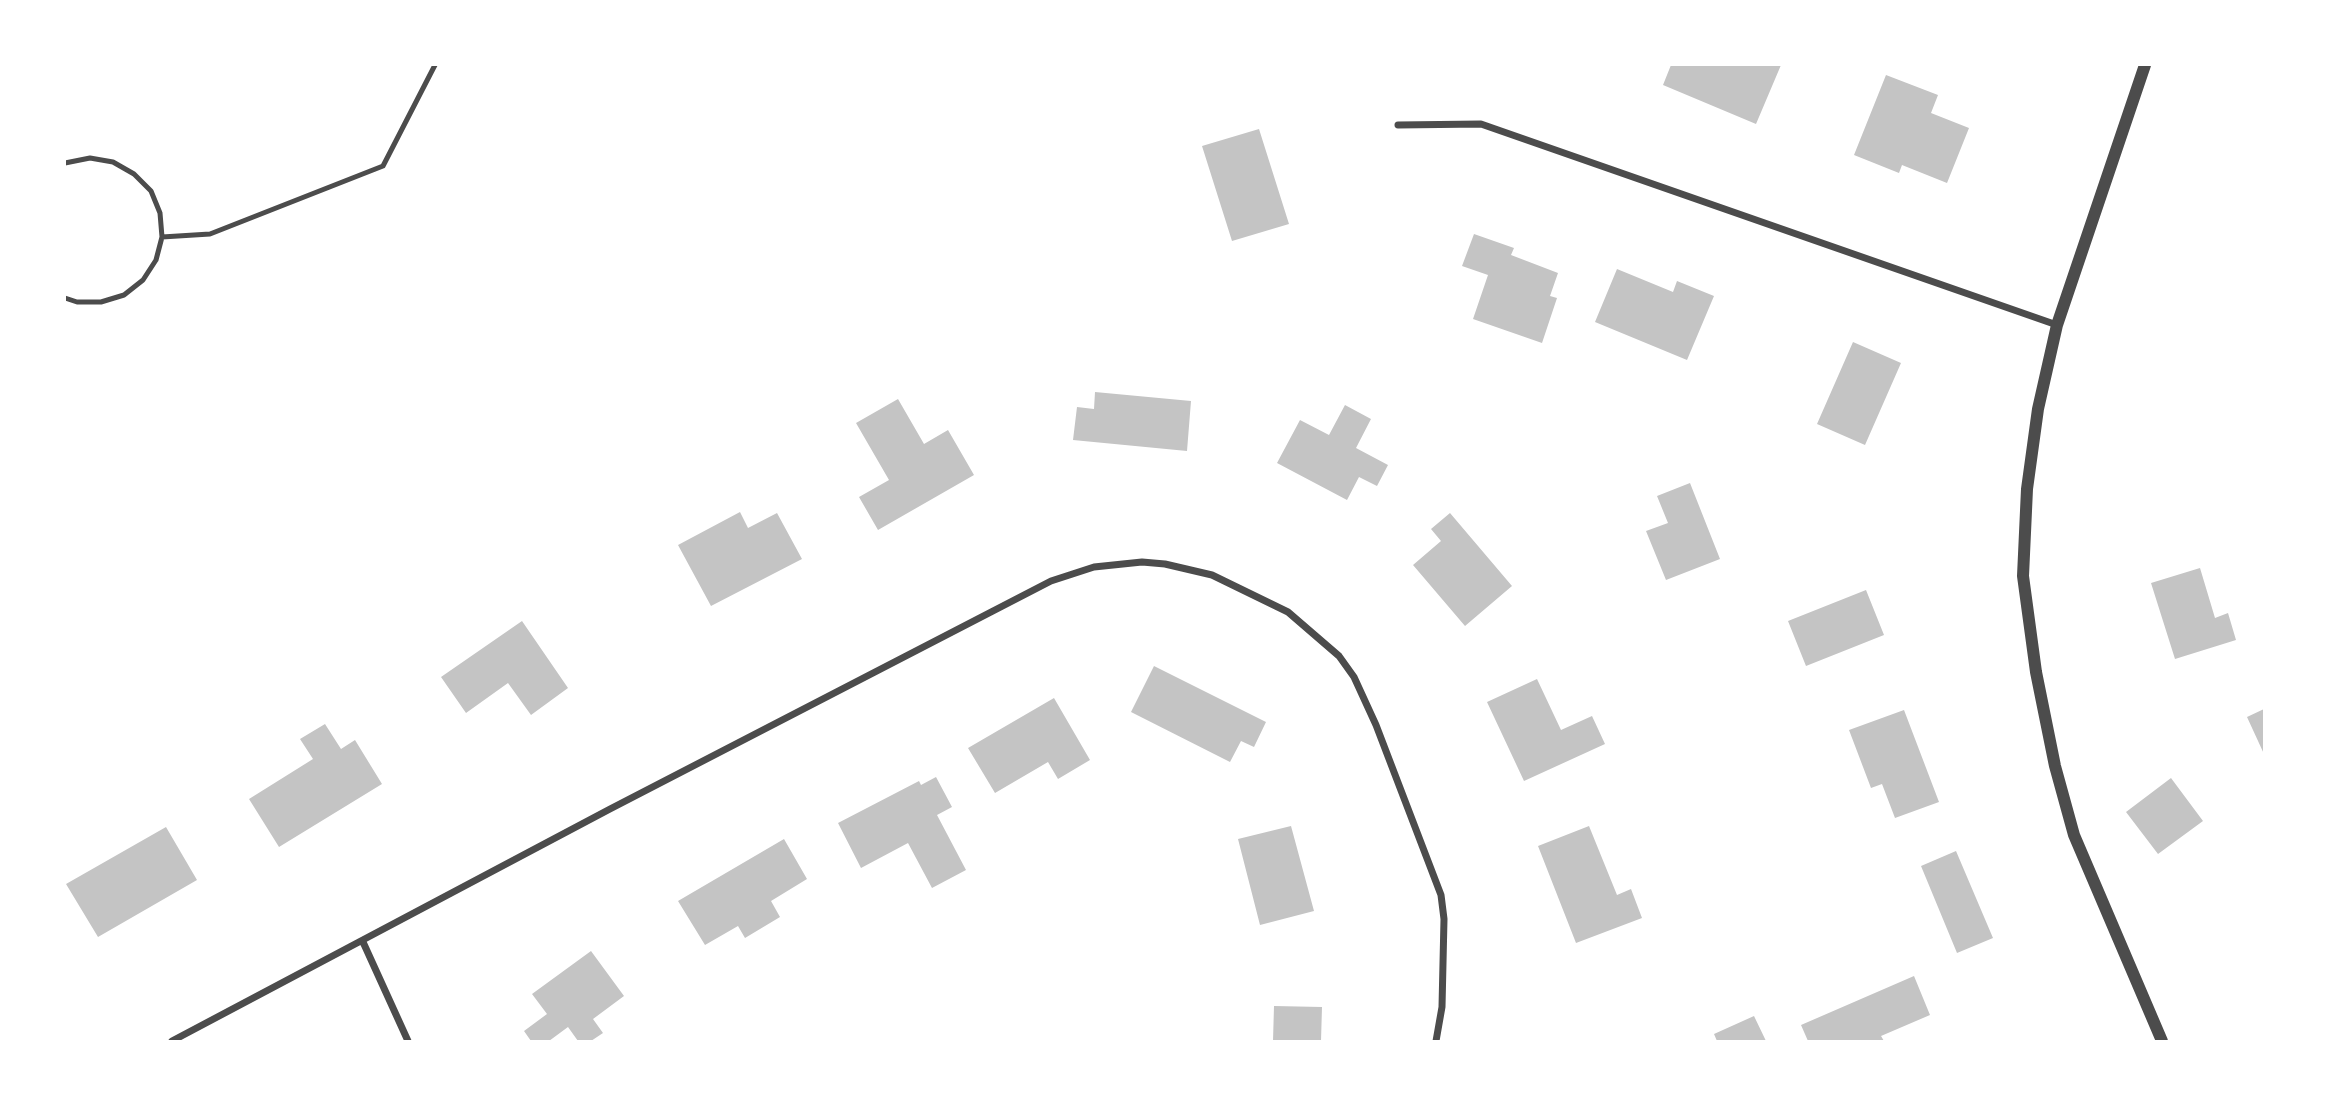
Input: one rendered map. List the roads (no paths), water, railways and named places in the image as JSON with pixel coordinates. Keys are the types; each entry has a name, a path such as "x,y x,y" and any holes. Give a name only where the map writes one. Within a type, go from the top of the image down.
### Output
{"street":[{"path":"2145,65 2057,325 2038,409 2027,489 2023,576 2036,672 2055,766 2074,835 2162,1041"},
{"path":"1398,125 1481,124 2057,325"},
{"path":"172,1041 610,809 1051,581 1094,567 1142,562 1165,564 1224,579 1288,612 1339,656 1354,677 1376,725 1441,895 1444,919 1442,1007 1436,1041"},
{"path":"363,942 408,1041"}],"lane":[{"path":"162,237 210,234 383,166 435,65"},
{"path":"65,163 90,158 113,162 134,174 150,191 160,213 162,237 156,260 143,280 124,295 101,302 77,302 65,298"}]}
